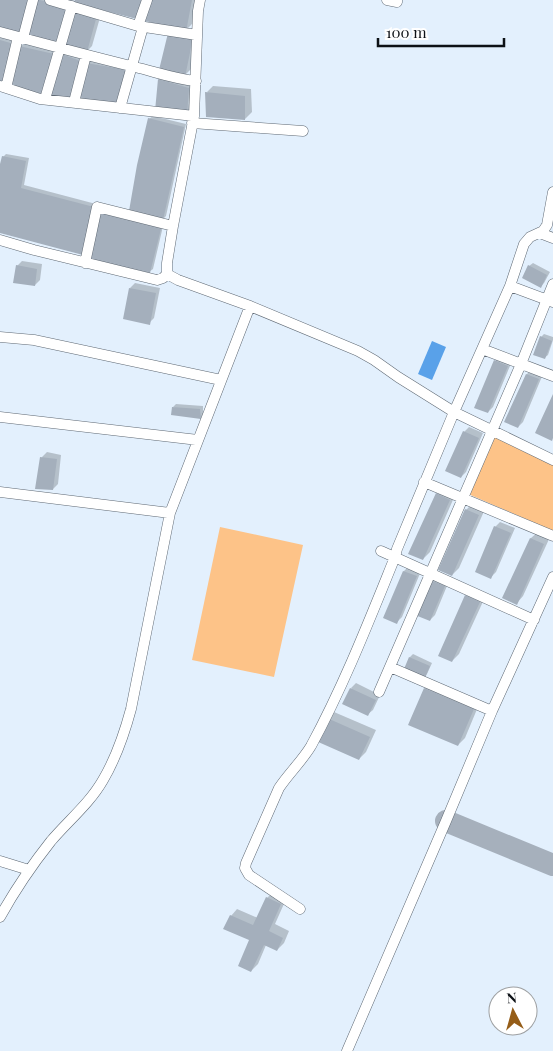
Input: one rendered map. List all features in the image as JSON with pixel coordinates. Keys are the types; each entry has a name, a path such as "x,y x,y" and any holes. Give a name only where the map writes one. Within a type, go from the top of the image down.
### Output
{"street":[{"path":"34,0 3,87 45,99 303,132"},
{"path":"50,0 71,4 140,26 197,35"},
{"path":"120,108 147,0"},
{"path":"168,274 167,263 193,119 200,0"},
{"path":"387,0 397,2 397,0"},
{"path":"45,99 71,4"},
{"path":"0,32 178,79 196,81"},
{"path":"74,102 86,55"},
{"path":"300,909 249,875 246,871 246,863 279,788 311,746 349,670 424,482 510,286 526,242 530,237 540,233 547,225 553,192"},
{"path":"85,263 97,207 173,226"},
{"path":"540,233 553,238"},
{"path":"0,240 156,280 168,274"},
{"path":"168,274 178,280 250,306 358,351 454,412 553,460"},
{"path":"379,692 550,301 553,284"},
{"path":"510,286 550,301"},
{"path":"0,916 29,870 102,782 117,754 130,710 170,513 250,306"},
{"path":"0,337 34,340 221,380"},
{"path":"482,349 553,376"},
{"path":"0,417 198,440"},
{"path":"424,482 553,536"},
{"path":"0,492 170,513"},
{"path":"381,551 534,620"},
{"path":"347,1051 425,872 492,711 553,577"},
{"path":"390,667 492,711"},
{"path":"0,861 29,870"}],"shaded area":[{"path":"491,435 553,461 553,531 466,493"},
{"path":"220,527 303,545 274,677 192,660"}],"water":[{"path":"432,341 446,347 432,380 418,374"}],"building":[{"path":"0,0 30,0 23,34 0,29"},
{"path":"34,0 69,8 58,45 27,35"},
{"path":"75,0 144,0 137,19 74,3"},
{"path":"149,0 192,0 186,32 142,20"},
{"path":"72,10 96,19 87,52 64,44"},
{"path":"168,33 193,38 185,77 159,70"},
{"path":"0,40 14,44 4,83 0,82"},
{"path":"19,46 54,54 42,94 9,85"},
{"path":"59,53 83,62 72,98 47,96"},
{"path":"86,63 128,70 116,105 78,99"},
{"path":"158,79 189,88 187,115 155,111"},
{"path":"205,92 245,96 245,120 206,117"},
{"path":"148,118 184,127 163,220 129,211"},
{"path":"2,156 26,161 21,188 94,207 83,255 0,233 0,164"},
{"path":"101,213 124,219 125,216 162,225 150,273 89,259"},
{"path":"16,265 37,269 35,286 13,283"},
{"path":"528,265 547,275 541,288 522,278"},
{"path":"129,288 156,293 150,325 123,319"},
{"path":"540,336 552,341 545,359 533,355"},
{"path":"494,360 508,366 488,413 474,408"},
{"path":"526,374 539,379 518,428 504,422"},
{"path":"553,394 553,438 552,441 535,433"},
{"path":"172,407 200,409 201,419 171,415"},
{"path":"463,431 479,438 461,478 445,471"},
{"path":"40,457 57,459 53,490 35,489"},
{"path":"436,493 450,500 423,560 408,554"},
{"path":"465,509 479,515 452,576 438,570"},
{"path":"494,526 511,533 491,579 475,572"},
{"path":"530,538 544,544 517,605 502,598"},
{"path":"403,571 417,576 397,624 383,618"},
{"path":"430,580 445,586 430,621 415,615"},
{"path":"465,595 480,602 452,662 438,656"},
{"path":"409,657 430,666 425,678 404,669"},
{"path":"350,688 376,700 368,716 342,704"},
{"path":"424,688 474,709 458,746 408,725"},
{"path":"327,718 370,737 359,760 316,741"},
{"path":"266,897 281,904 269,931 283,938 277,951 264,945 251,972 238,966 249,940 223,929 230,915 253,925"}],"taxiway":[{"path":"446,821 553,865"}]}
